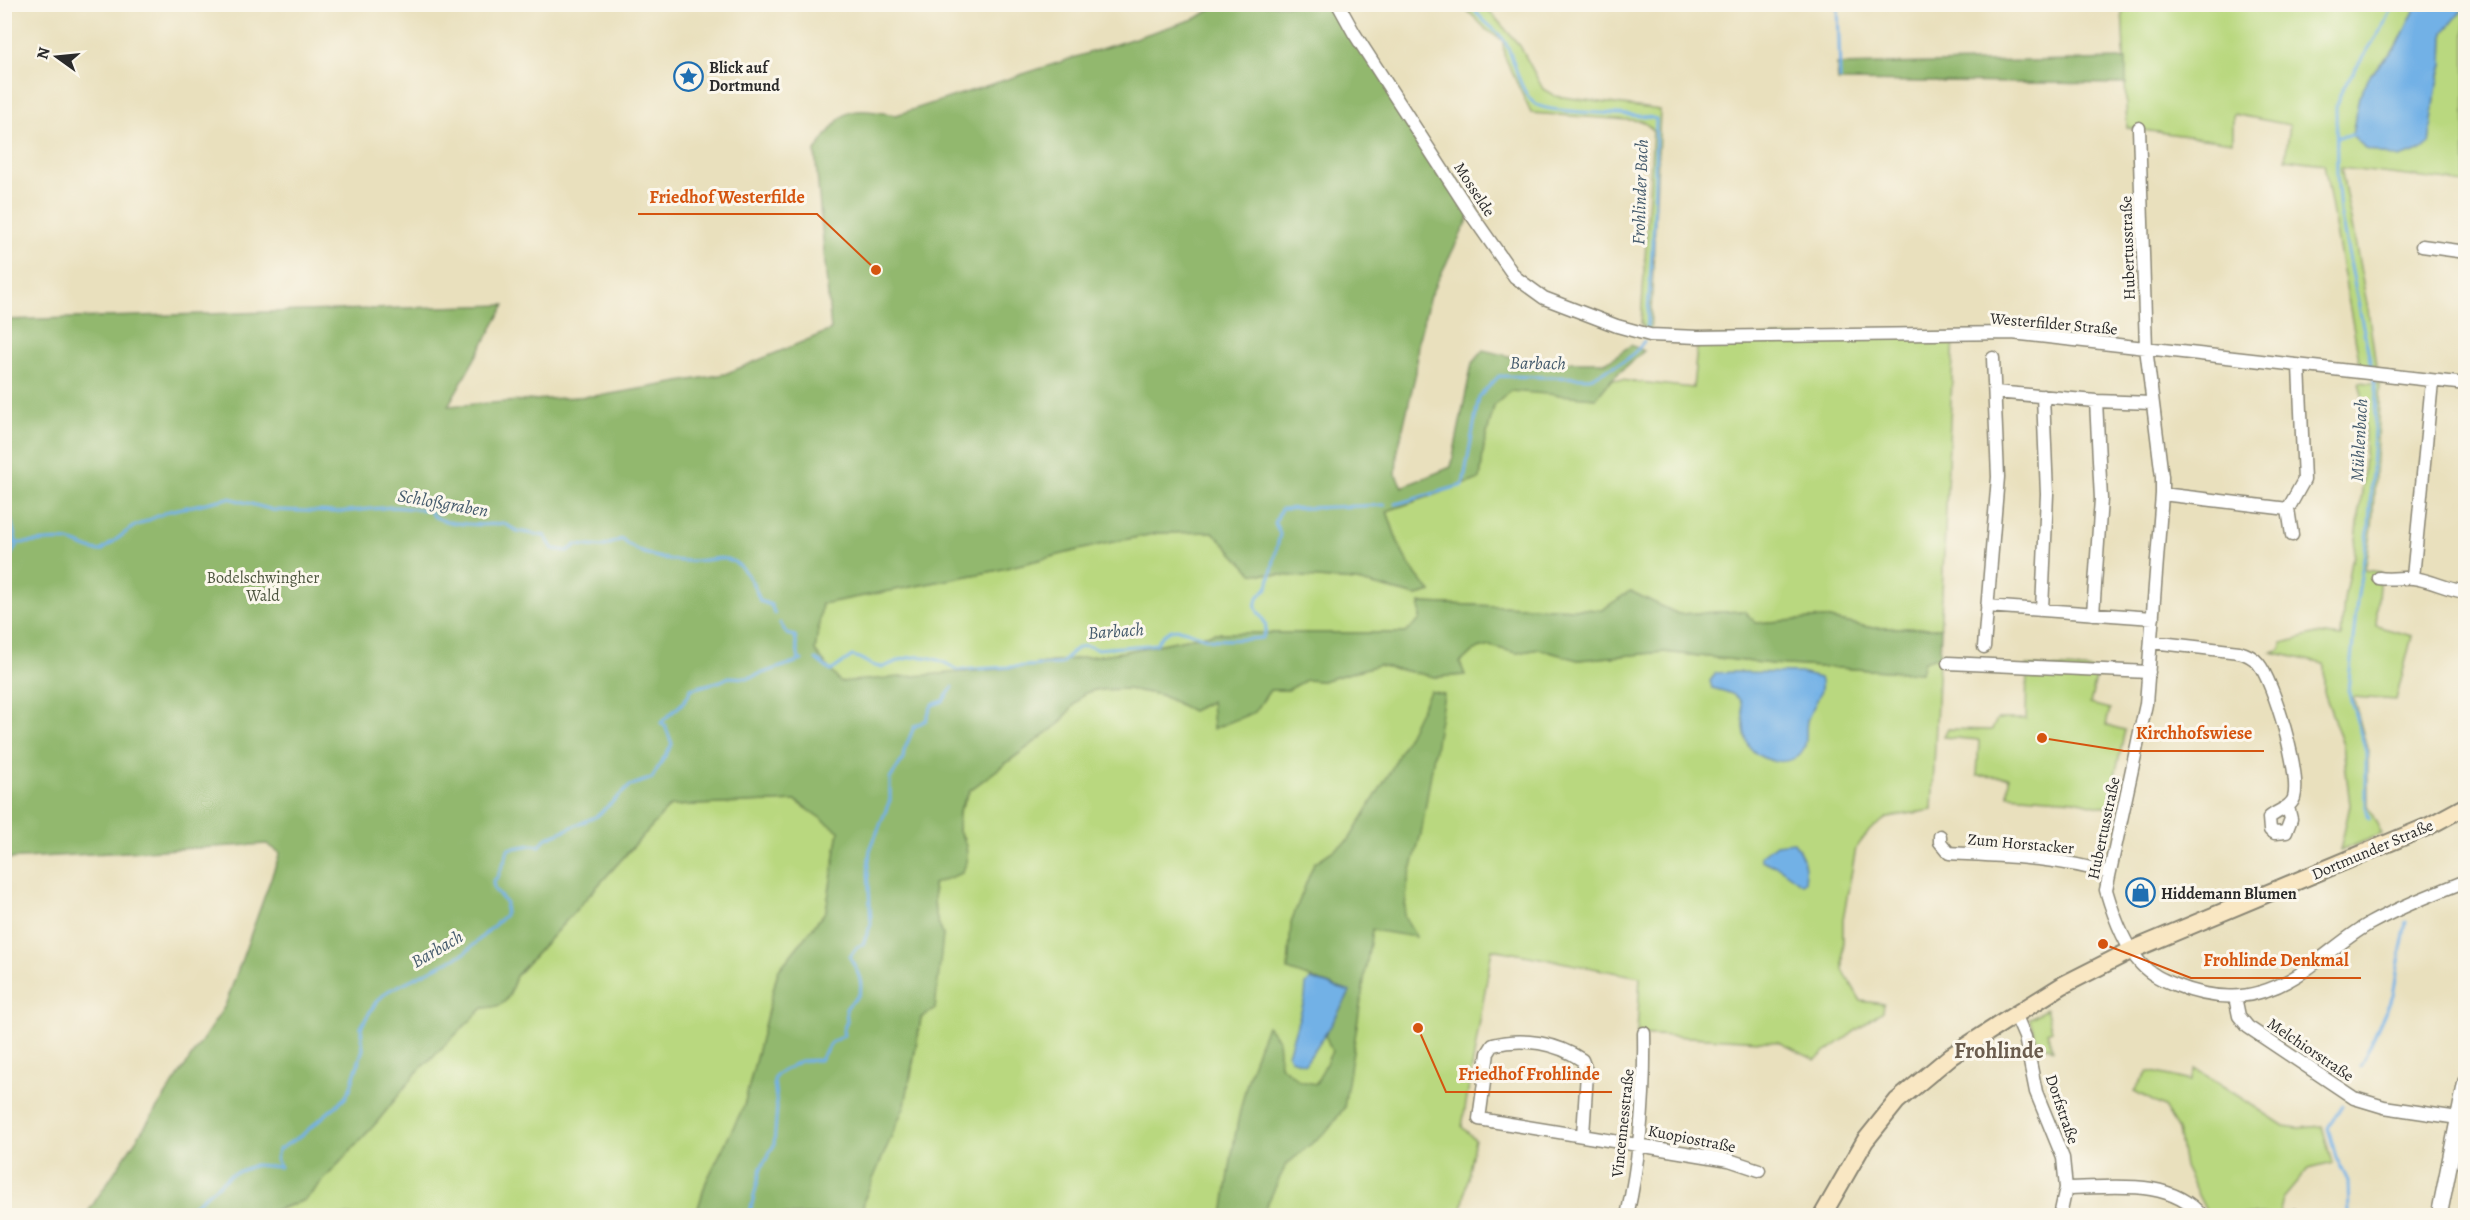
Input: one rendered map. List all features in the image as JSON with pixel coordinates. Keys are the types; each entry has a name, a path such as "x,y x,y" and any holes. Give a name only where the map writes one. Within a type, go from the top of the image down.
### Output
{"main road":[{"name":"Dortmunder Straße","path":"1822,1215 1865,1141 1896,1101 1951,1056 2015,1014 2063,985 2132,950 2429,826 2466,806"}],"street":[{"name":"Mosselde","path":"1338,4 1354,33 1471,214 1515,277 1544,298 1635,332"},
{"name":"Hubertusstraße","path":"2139,128 2146,348 2162,494 2152,642 2140,736 2106,890 2132,950 2147,970 2161,979 2199,993 2235,998"},
{"path":"2422,246 2466,252"},
{"name":"Westerfilder Straße","path":"1635,332 1698,337 2012,333 2432,382 2466,384"},
{"path":"1984,647 1998,477 1993,358"},
{"path":"2292,535 2288,509 2304,480 2299,366"},
{"path":"2413,578 2432,382"},
{"path":"1995,392 2096,401 2152,403"},
{"path":"2042,610 2047,494 2043,396"},
{"path":"2093,614 2101,499 2096,401"},
{"path":"2162,494 2288,509"},
{"path":"2379,578 2395,580 2413,578 2451,590 2466,592"},
{"path":"1987,606 2153,618"},
{"path":"2152,642 2239,652 2247,654 2258,662 2279,712 2292,756 2296,787 2293,800 2288,807"},
{"path":"1948,663 2149,672"},
{"name":"Zum Horstacker","path":"1940,836 1940,842 1949,853 2052,859 2109,873"},
{"path":"2235,998 2298,975 2369,925 2466,881"},
{"name":"Melchiorstraße","path":"2235,998 2239,1016 2248,1027 2338,1090 2354,1098 2384,1107 2458,1118"},
{"name":"Dorfstraße","path":"2015,1014 2029,1052 2036,1092 2063,1158 2066,1188 2060,1215"},
{"name":"Vincennesstraße","path":"1627,1215 1638,1143 1644,1067 1644,1033"},
{"name":"Kuopiostraße","path":"1583,1135 1587,1073 1582,1060 1556,1047 1510,1041 1493,1045 1488,1053 1479,1119 1583,1135 1638,1143 1729,1160 1759,1170"},
{"path":"2439,1215 2466,1081"},
{"path":"2066,1188 2129,1186 2161,1191 2183,1198 2202,1215"}],"green space":[{"name":"Bodelschwingher Wald","path":"1217,5 1336,5 1471,214 1430,296 1418,342 1416,372 1397,454 1396,475 1402,487 1451,467 1472,363 1483,350 1534,362 1607,362 1631,345 1644,351 1612,379 1596,398 1510,391 1494,406 1484,445 1480,479 1387,511 1403,554 1414,572 1431,592 1417,596 1357,581 1252,573 1213,532 1158,533 994,571 822,604 815,651 840,682 1011,668 1123,652 1215,633 1405,633 1420,620 1420,603 1602,610 1630,591 1678,614 1744,611 1756,623 1824,618 1873,628 1941,628 1940,656 1924,661 1921,673 1772,664 1664,652 1578,660 1539,649 1517,653 1490,646 1474,650 1460,663 1465,675 1435,677 1378,665 1322,681 1306,680 1288,690 1270,690 1255,712 1213,729 1211,701 1192,711 1161,695 1127,689 1095,690 1083,694 1059,724 970,790 959,811 958,831 967,852 964,868 962,873 933,884 935,914 943,935 935,1009 921,1018 905,1105 864,1200 862,1215 696,1215 706,1182 744,1106 778,971 826,911 839,831 796,801 670,806 516,976 506,1000 498,1006 483,1008 417,1072 377,1122 305,1200 261,1215 86,1215 225,1006 280,853 267,844 5,859 5,320 505,305 448,406 605,395 725,374 831,330 815,151 840,118 855,111 896,115 1197,18"},
{"path":"1468,5 1484,5 1520,46 1543,89 1555,96 1660,110 1650,335 1641,323 1653,130 1642,121 1531,113 1504,55 1503,41 1487,30 1466,9"},
{"path":"2122,5 2417,5 2397,46 2371,74 2429,144 2436,91 2443,64 2444,32 2465,7 2465,183 2341,168 2368,309 2376,366 2360,365 2324,164 2285,159 2290,125 2233,114 2233,142 2127,128"},
{"path":"2126,59 2126,84 1838,81 1837,65"},
{"path":"1954,335 1940,628 1873,628 1824,618 1756,623 1743,611 1678,614 1630,591 1602,610 1420,603 1420,620 1405,633 1215,633 1123,652 1011,668 840,683 815,652 821,604 994,571 1158,533 1213,532 1252,573 1357,581 1417,596 1431,592 1414,572 1403,554 1387,511 1480,479 1484,445 1494,406 1510,390 1596,398 1612,379 1693,388 1698,337"},
{"path":"2359,382 2380,384 2372,528 2365,570 2380,572 2376,626 2412,636 2396,700 2353,697 2368,751 2368,806 2382,834 2340,851 2350,805 2343,745 2324,692 2324,664 2272,652 2281,649 2282,643 2317,634 2341,637 2344,599 2351,561 2353,561 2364,471 2365,423"},
{"path":"1940,629 1932,810 1888,817 1870,830 1856,848 1843,919 1843,970 1861,1001 1884,1004 1883,1011 1815,1060 1779,1042 1637,1034 1640,977 1492,949 1462,1127 1475,1139 1461,1215 862,1215 864,1201 911,1076 921,1018 943,935 935,914 933,883 962,873 964,838 958,831 959,812 970,790 1059,724 1083,694 1095,690 1127,689 1161,695 1192,711 1212,701 1214,728 1255,712 1270,690 1288,690 1306,680 1322,681 1378,665 1435,677 1465,675 1460,663 1474,650 1490,646 1517,653 1539,649 1578,660 1664,652 1772,664 1920,673 1922,664"},
{"path":"2027,666 2098,670 2090,704 2110,709 2106,725 2125,730 2108,808 2075,800 2008,795 2009,777 1977,776 1979,740 1944,737 1948,729 1992,730 1997,719 2026,719"},
{"path":"1430,691 1444,694 1421,834 1408,881 1404,916 1416,937 1372,930 1344,1108 1329,1129 1286,1165 1262,1215 1223,1216 1244,1095 1267,1026 1278,1039 1280,1065 1300,1081 1316,1084 1332,1051 1325,1035 1350,992 1288,970 1291,922 1314,863 1349,840 1390,772"},
{"path":"796,801 839,831 826,911 778,971 744,1106 706,1182 696,1215 261,1216 305,1200 377,1122 417,1072 483,1008 498,1006 506,1000 516,976 670,806"},
{"path":"2046,1009 2052,1030 2047,1032 2053,1050 2038,1042 2029,1019"},
{"path":"2195,1068 2284,1126 2298,1128 2322,1126 2332,1163 2308,1169 2283,1199 2279,1215 2208,1215 2184,1167 2178,1130 2164,1107 2134,1091 2148,1071 2191,1081"}],"water":[{"path":"2417,5 2465,5 2465,7 2444,32 2443,64 2436,91 2429,144 2420,151 2399,158 2366,149 2352,135 2359,96 2371,74 2397,46"},
{"path":"1716,673 1800,673 1820,678 1821,689 1807,721 1805,745 1800,754 1787,761 1772,761 1752,750 1744,730 1741,702 1732,694 1712,688 1710,681"},
{"path":"1794,842 1805,866 1805,882 1802,884 1780,868 1761,860 1761,856 1776,844"},
{"path":"1311,979 1350,992 1305,1064 1290,1059 1288,1054 1305,998 1306,984"}],"waterway":[{"name":"Frohlinder Bach","path":"1472,4 1479,15 1505,42 1520,82 1534,103 1555,109 1656,119 1654,221 1647,327"},
{"path":"1838,4 1840,79"},
{"name":"Mühlenbach","path":"2372,371 2340,212 2336,105 2342,90 2383,26 2393,4"},
{"path":"2337,137 2352,135"},
{"name":"Barbach","path":"1396,504 1463,485 1479,397 1499,376 1590,378 1626,360 1644,341"},
{"name":"Mühlenbach","path":"2369,819 2366,808 2366,752 2348,690 2357,601 2369,526 2376,393 2373,377"},
{"name":"Schloßgraben","path":"4,542 68,541 101,551 133,527 169,511 229,498 273,510 338,512 393,507 429,510 434,517 449,522 479,525 503,523 517,531 545,536 553,549 568,551 576,545 602,547 622,539 628,545 644,553 663,558 681,561 727,559 744,571 752,582 760,601 771,605 775,614"},
{"name":"Barbach","path":"816,659 831,671 852,656 874,666 882,667 907,658 930,658 944,662 957,670 1061,664 1081,647 1096,649 1156,644 1162,636 1174,629 1214,640 1262,638 1266,630 1265,624 1256,609 1256,603 1268,587 1280,534 1275,523 1281,509 1385,505"},
{"path":"4,507 10,516 17,545 4,566"},
{"name":"Schloßgraben","path":"780,623 787,634 795,636 799,660"},
{"name":"Barbach","path":"181,1216 230,1175 255,1165 280,1167 276,1159 278,1150 302,1135 345,1098 363,1049 361,1027 376,1002 388,991 465,953 505,915 506,903 494,889 493,881 498,877 508,849 540,846 545,839 597,816 630,786 652,778 672,744 665,725 661,723 682,704 691,689 729,677 748,678 802,660"},
{"path":"749,1216 761,1168 774,1145 777,1107 774,1081 776,1075 800,1061 820,1060 831,1043 844,1035 843,1031 847,1021 846,1009 861,990 859,975 850,957 857,947 863,944 871,924 868,869 870,850 890,800 890,779 903,759 914,727 926,720 932,705 943,701 953,687"},
{"name":"Mühlenbach","path":"2360,1067 2393,995 2406,922"},
{"name":"Mühlenbach","path":"2342,1105 2328,1128 2336,1157 2348,1181 2349,1216"}],"place":[{"name":"Blick auf Dortmund","path":"688,76"},
{"name":"Friedhof Westerfilde","path":"876,270"},
{"name":"Kirchhofswiese","path":"2042,738"},
{"name":"Hiddemann Blumen","path":"2140,893"},
{"name":"Frohlinde Denkmal","path":"2103,944"},
{"name":"Friedhof Frohlinde","path":"1418,1028"}],"district":[{"name":"Frohlinde","path":"1999,1050"}]}
